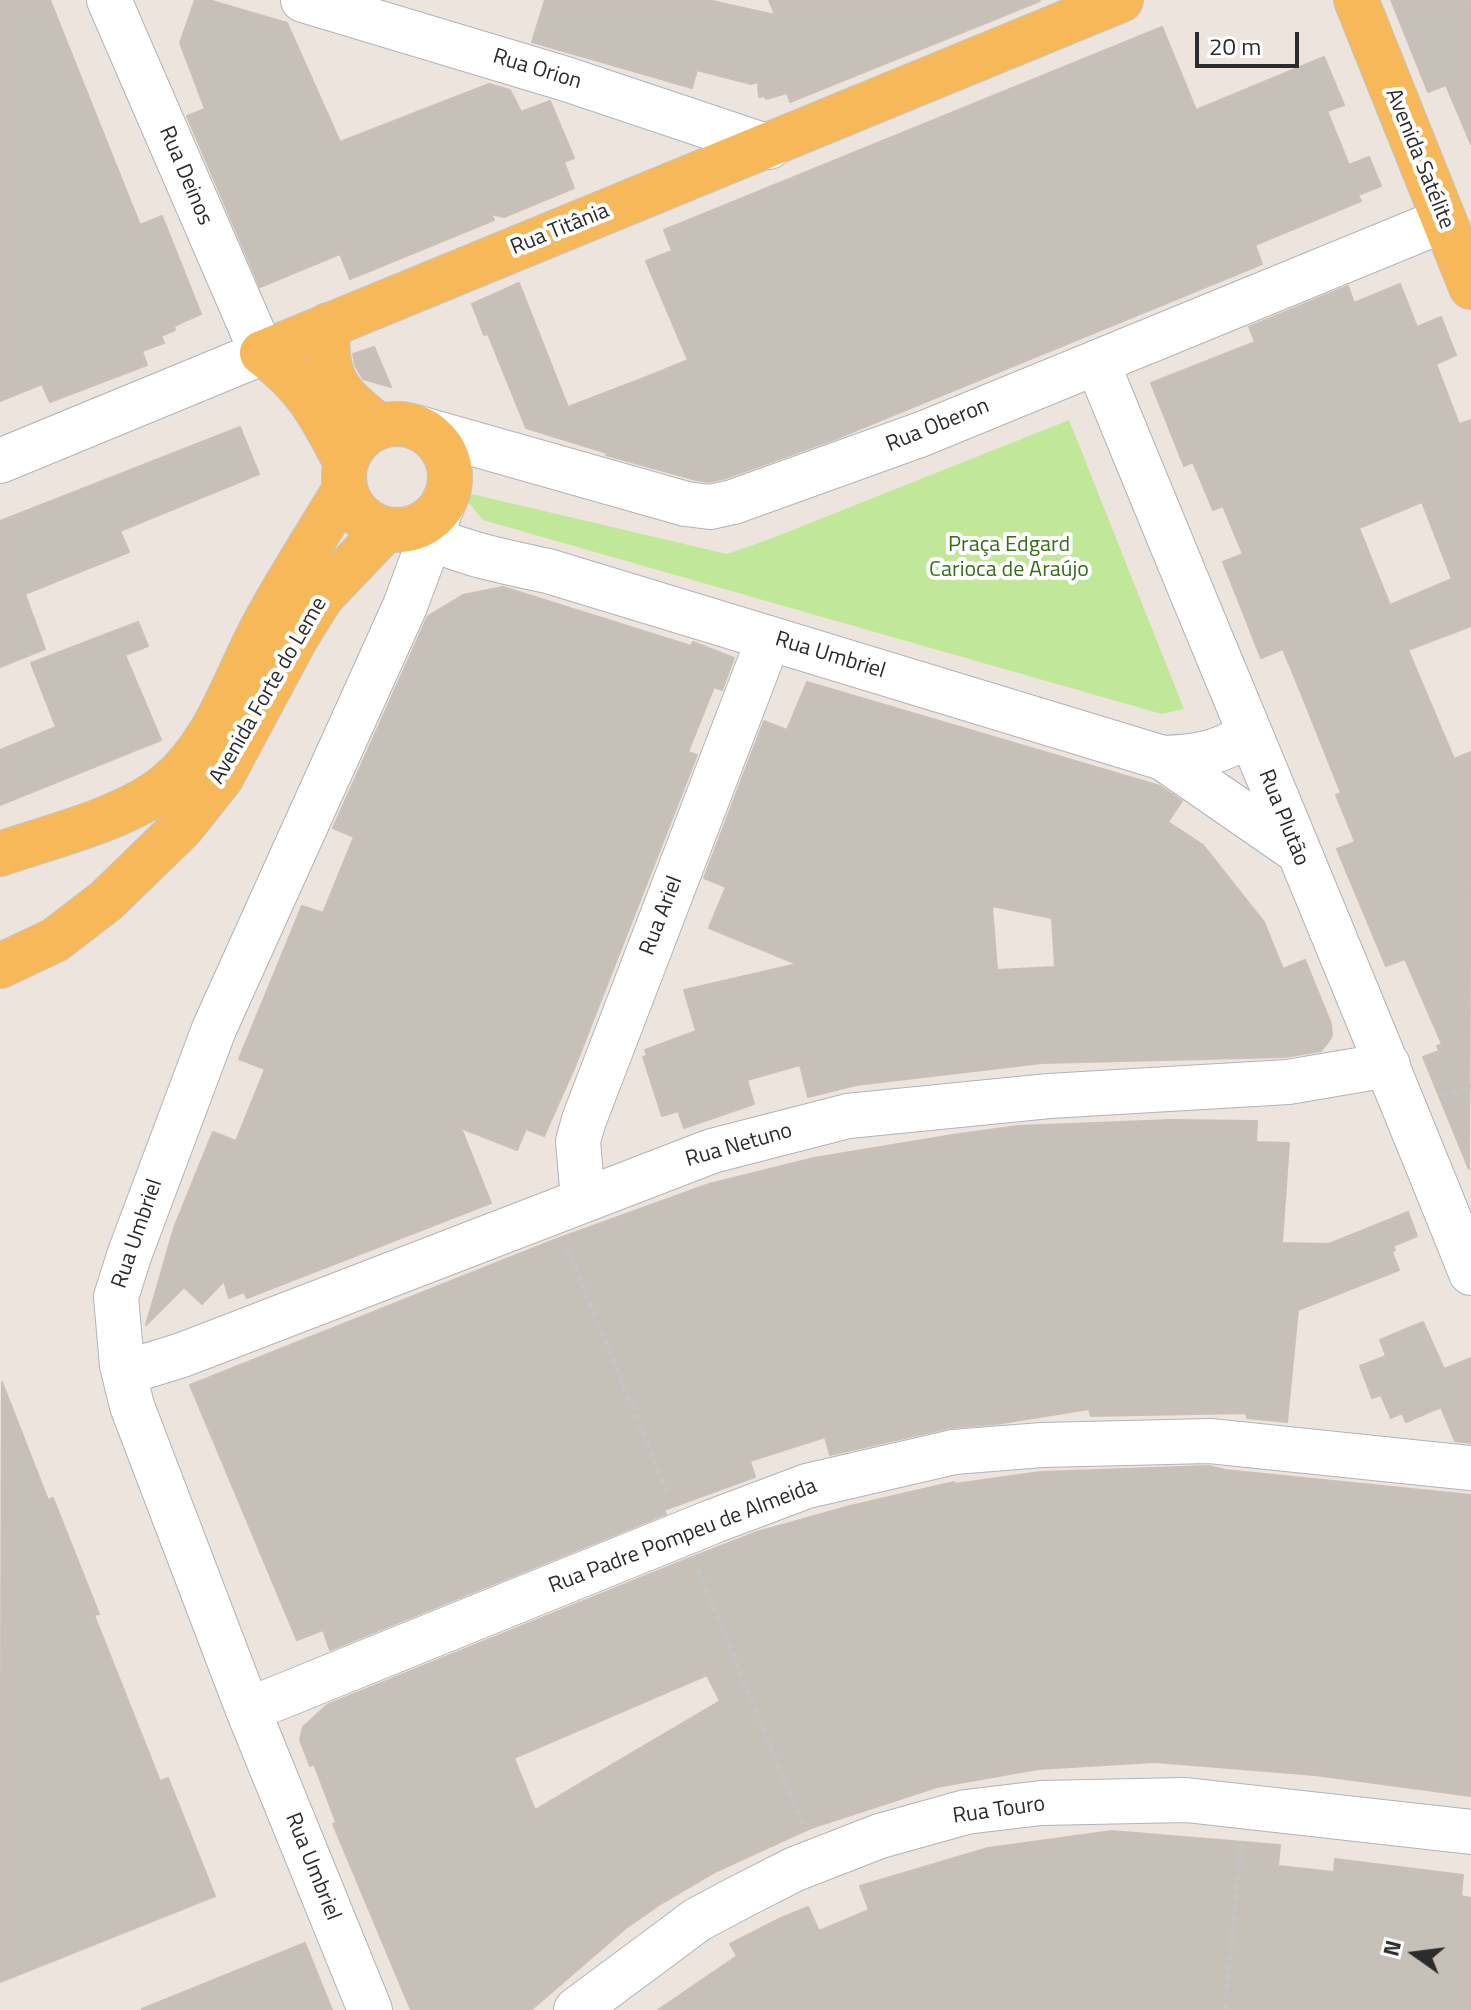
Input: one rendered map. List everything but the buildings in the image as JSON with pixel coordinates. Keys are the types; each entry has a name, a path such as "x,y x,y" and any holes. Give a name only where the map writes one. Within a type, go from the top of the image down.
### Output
{"main road":[{"name":"Rua Titânia","path":"262,353 1121,0"},
{"name":"Avenida Satélite","path":"1356,0 1469,285"},
{"name":"Rua Oberon","path":"328,325 326,350 333,381 358,409 399,427"},
{"path":"262,353 300,385 314,404 346,476 351,503 372,524 415,526 450,480 447,459 435,440 399,427 365,435 353,447 346,476"},
{"name":"Avenida Forte do Leme","path":"0,854 124,811 166,786 194,759 215,729 266,620 346,476"},
{"name":"Avenida Forte do Leme","path":"0,966 55,940 107,900 182,827 221,778 322,596 415,526"}],"street":[{"name":"Rua Deinos","path":"109,0 262,353"},
{"name":"Rua Orion","path":"303,0 581,83 769,147"},
{"name":"Rua Oberon","path":"399,427 686,504 710,507 733,502 922,434 1444,220"},
{"name":"Rua Titânia","path":"0,461 262,353"},
{"name":"Rua Plutão","path":"1097,362 1471,1273"},
{"name":"Rua Umbriel","path":"370,2010 248,1710 132,1406 117,1330 116,1297 135,1238 214,1029 405,606 415,526 495,560 548,571 1163,758 1296,850"},
{"name":"Rua Umbriel","path":"405,606 429,585 456,570 495,560"},
{"name":"Rua Ariel","path":"583,1200 578,1141 584,1120 769,638"},
{"name":"Rua Umbriel","path":"1163,758 1198,757 1222,750 1249,735"},
{"name":"Rua Netuno","path":"124,1373 182,1355 712,1151 848,1116 1049,1096 1288,1082 1388,1065"},
{"name":"Rua Padre Pompeu de Almeida","path":"248,1710 693,1529 807,1486 954,1452 1042,1445 1210,1441 1471,1468"},
{"name":"Rua Touro","path":"576,2010 697,1920 795,1869 880,1836 966,1812 1041,1803 1186,1800 1471,1832"}],"path":[{"path":"1225,2010 1244,1806"}],"green space":[{"name":"Praça Edgard Carioca de Araújo","path":"1069,420 1184,709 1162,714 483,520 459,491 727,554"}]}
